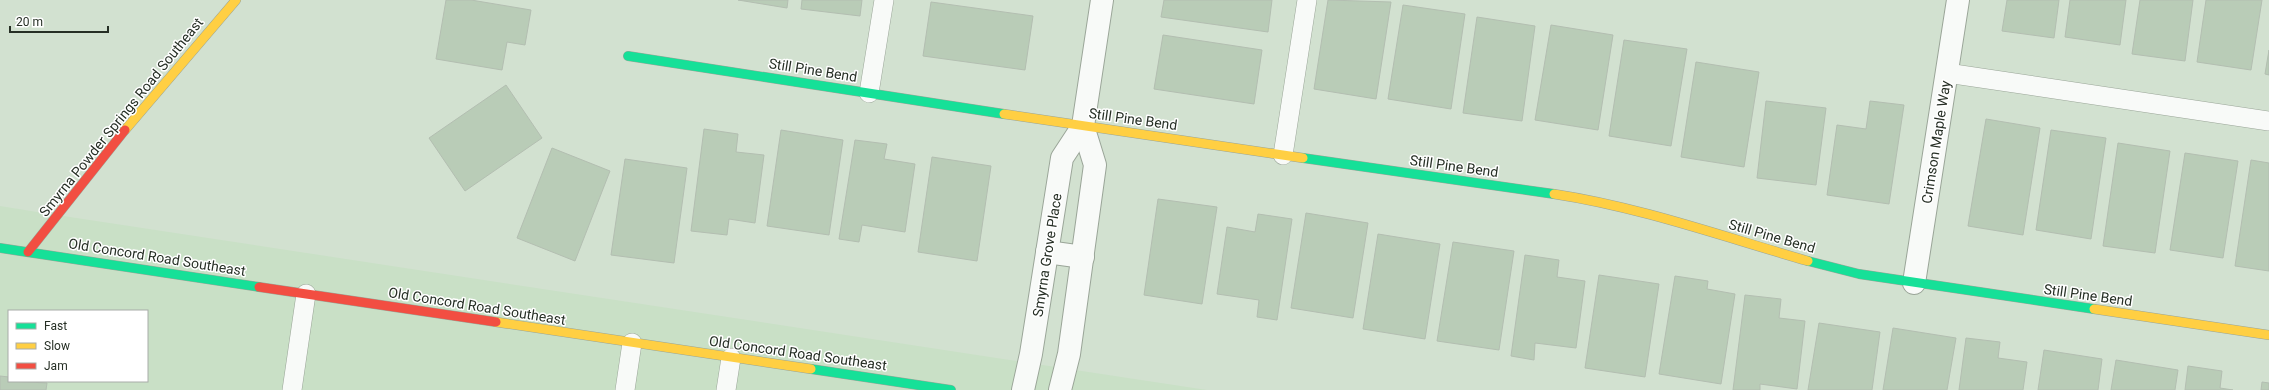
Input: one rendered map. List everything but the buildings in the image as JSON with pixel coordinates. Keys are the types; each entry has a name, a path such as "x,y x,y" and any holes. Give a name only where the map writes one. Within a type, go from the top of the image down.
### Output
{"street":[{"name":"Smyrna Powder Springs Road Southeast","path":"28,252 126,128 236,0"},
{"name":"Smyrna Grove Place","path":"1023,390 1032,354 1062,158 1083,126 1102,0"},
{"name":"Crimson Maple Way","path":"1914,283 1958,0"},
{"name":"Still Pine Bend","path":"628,56 1083,126 1579,198 1622,207 1813,263 1859,274 2269,335"},
{"name":"Smyrna Grove Place","path":"1060,390 1069,354 1084,257 1095,165 1083,126"},
{"name":"Old Concord Road Southeast","path":"0,248 731,358 881,385 951,390"},
{"path":"1047,252 1084,257"}],"lane":[{"path":"869,93 884,0"},
{"path":"1282,155 1307,0"},
{"path":"1947,73 2269,121"},
{"path":"292,390 306,294"},
{"path":"625,390 632,343"},
{"path":"726,390 731,358"}],"shaded area":[{"path":"0,206 37,212 1207,390 0,390"}],"traffic: fast":[{"path":"628,56 1004,114"},
{"path":"1303,158 1554,194"},
{"path":"0,248 259,287"},
{"path":"1808,261 1859,274 2094,309"},
{"path":"811,369 951,390"}],"traffic: slow":[{"path":"125,130 236,0"},
{"path":"1004,114 1303,158"},
{"path":"1554,194 1618,207 1682,223 1808,261"},
{"path":"2094,309 2269,335"},
{"path":"496,322 811,369"}],"traffic: jam":[{"path":"28,252 125,130"},
{"path":"259,287 496,322"}]}
